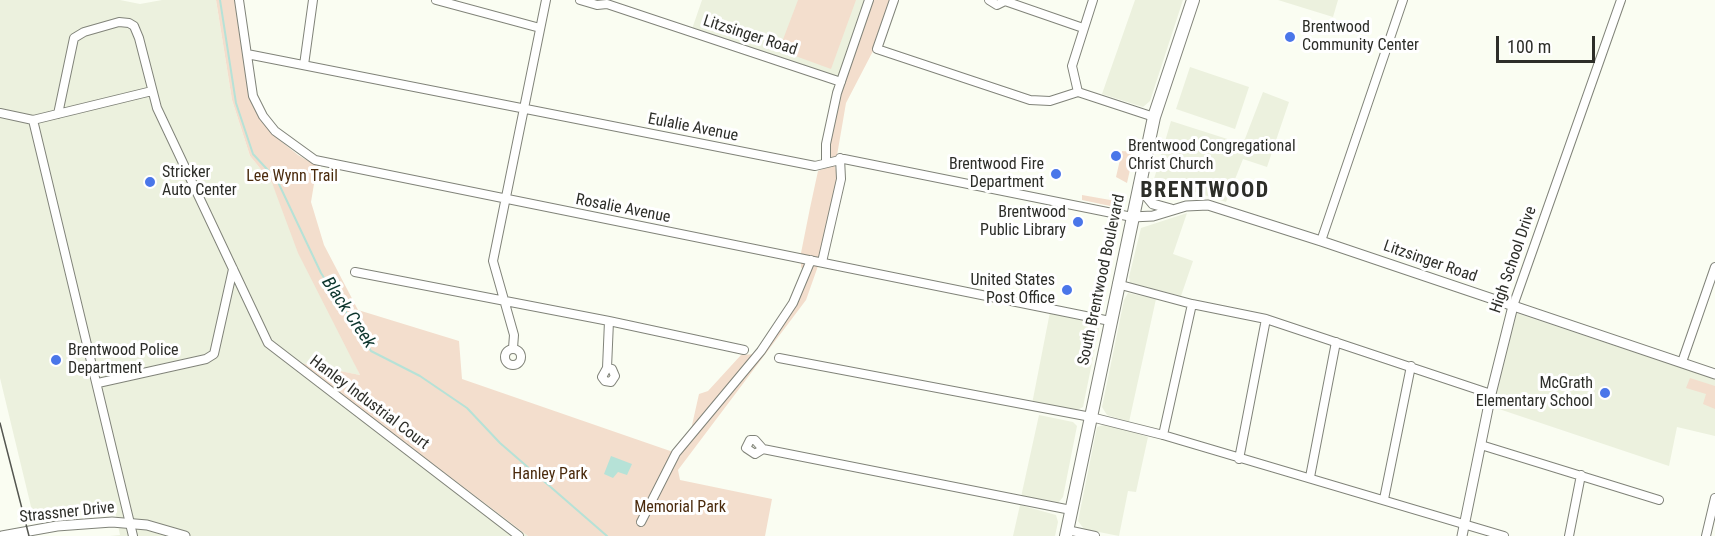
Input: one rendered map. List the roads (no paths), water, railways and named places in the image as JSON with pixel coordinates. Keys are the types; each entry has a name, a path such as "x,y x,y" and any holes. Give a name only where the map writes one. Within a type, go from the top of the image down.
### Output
{"main road":[{"name":"South Brentwood Boulevard","path":"1067,533 1117,284 1155,117 1193,0"}],"street":[{"name":"Rosalie Avenue","path":"239,0 253,96 263,116 275,131 308,156 506,200 1110,321"},
{"path":"304,65 313,0"},
{"path":"436,0 540,28"},
{"path":"513,348 514,335 493,261 546,0"},
{"name":"Litzsinger Road","path":"580,0 597,5 608,2 841,82"},
{"path":"826,163 826,144 841,82 869,0"},
{"path":"894,0 877,48 1030,100 1050,101 1078,92 1155,117"},
{"path":"989,0 997,5 1005,0 1083,28"},
{"path":"1078,92 1072,66 1093,0"},
{"path":"1321,241 1403,0"},
{"name":"High School Drive","path":"1462,536 1491,394 1513,306 1621,0"},
{"name":"Hanley Industrial Court","path":"58,114 74,38 84,32 119,22 129,22 136,30 157,108 265,338 273,349 519,536"},
{"name":"Eulalie Avenue","path":"247,54 815,166 840,159 1132,217"},
{"path":"0,113 33,120 152,91"},
{"path":"33,120 134,536"},
{"path":"822,262 841,179 840,159"},
{"path":"1142,174 1148,198 1153,204 1173,209"},
{"name":"Litzsinger Road","path":"1132,217 1154,216 1173,209 1208,206 1321,241 1715,374"},
{"path":"641,522 676,453 761,351 794,303 812,260"},
{"path":"1682,362 1715,267"},
{"path":"98,383 206,359 214,354 233,269"},
{"path":"355,272 609,321 744,350"},
{"path":"1117,284 1192,304 1266,319 1491,394"},
{"path":"1163,435 1192,304"},
{"path":"1239,459 1266,319"},
{"path":"607,368 609,321"},
{"path":"1310,477 1336,342"},
{"path":"779,358 1091,417 1310,477 1504,536"},
{"path":"1384,499 1411,366"},
{"path":"1481,445 1659,500"},
{"path":"763,448 1071,510"},
{"path":"1569,536 1581,475"},
{"path":"1706,536 1715,498"},
{"name":"Strassner Drive","path":"2,535 88,522 131,523"},
{"path":"131,523 185,536"},
{"path":"1067,533 1095,536"}],"water":[{"path":"611,456 632,464 627,475 618,472 613,478 604,474"}],"waterway":[{"name":"Black Creek","path":"220,0 236,103 253,154 277,180 321,273 371,351 420,376 467,408 500,443 607,536"}],"tram line":[{"path":"0,423 29,536"}],"place":[{"name":"Brentwood Community Center","path":"1290,37"},
{"name":"Brentwood Congregational Christ Church","path":"1116,156"},
{"name":"Brentwood Fire Department","path":"1056,174"},
{"name":"Stricker Auto Center","path":"150,182"},
{"name":"Brentwood Public Library","path":"1078,222"},
{"name":"United States Post Office","path":"1067,290"},
{"name":"Brentwood Police Department","path":"56,360"},
{"name":"McGrath Elementary School","path":"1605,393"}],"district":[{"name":"BRENTWOOD","path":"1205,191"}],"park label":[{"name":"Lee Wynn Trail","path":"292,177"},
{"name":"Hanley Park","path":"550,475"},
{"name":"Memorial Park","path":"680,508"}]}
